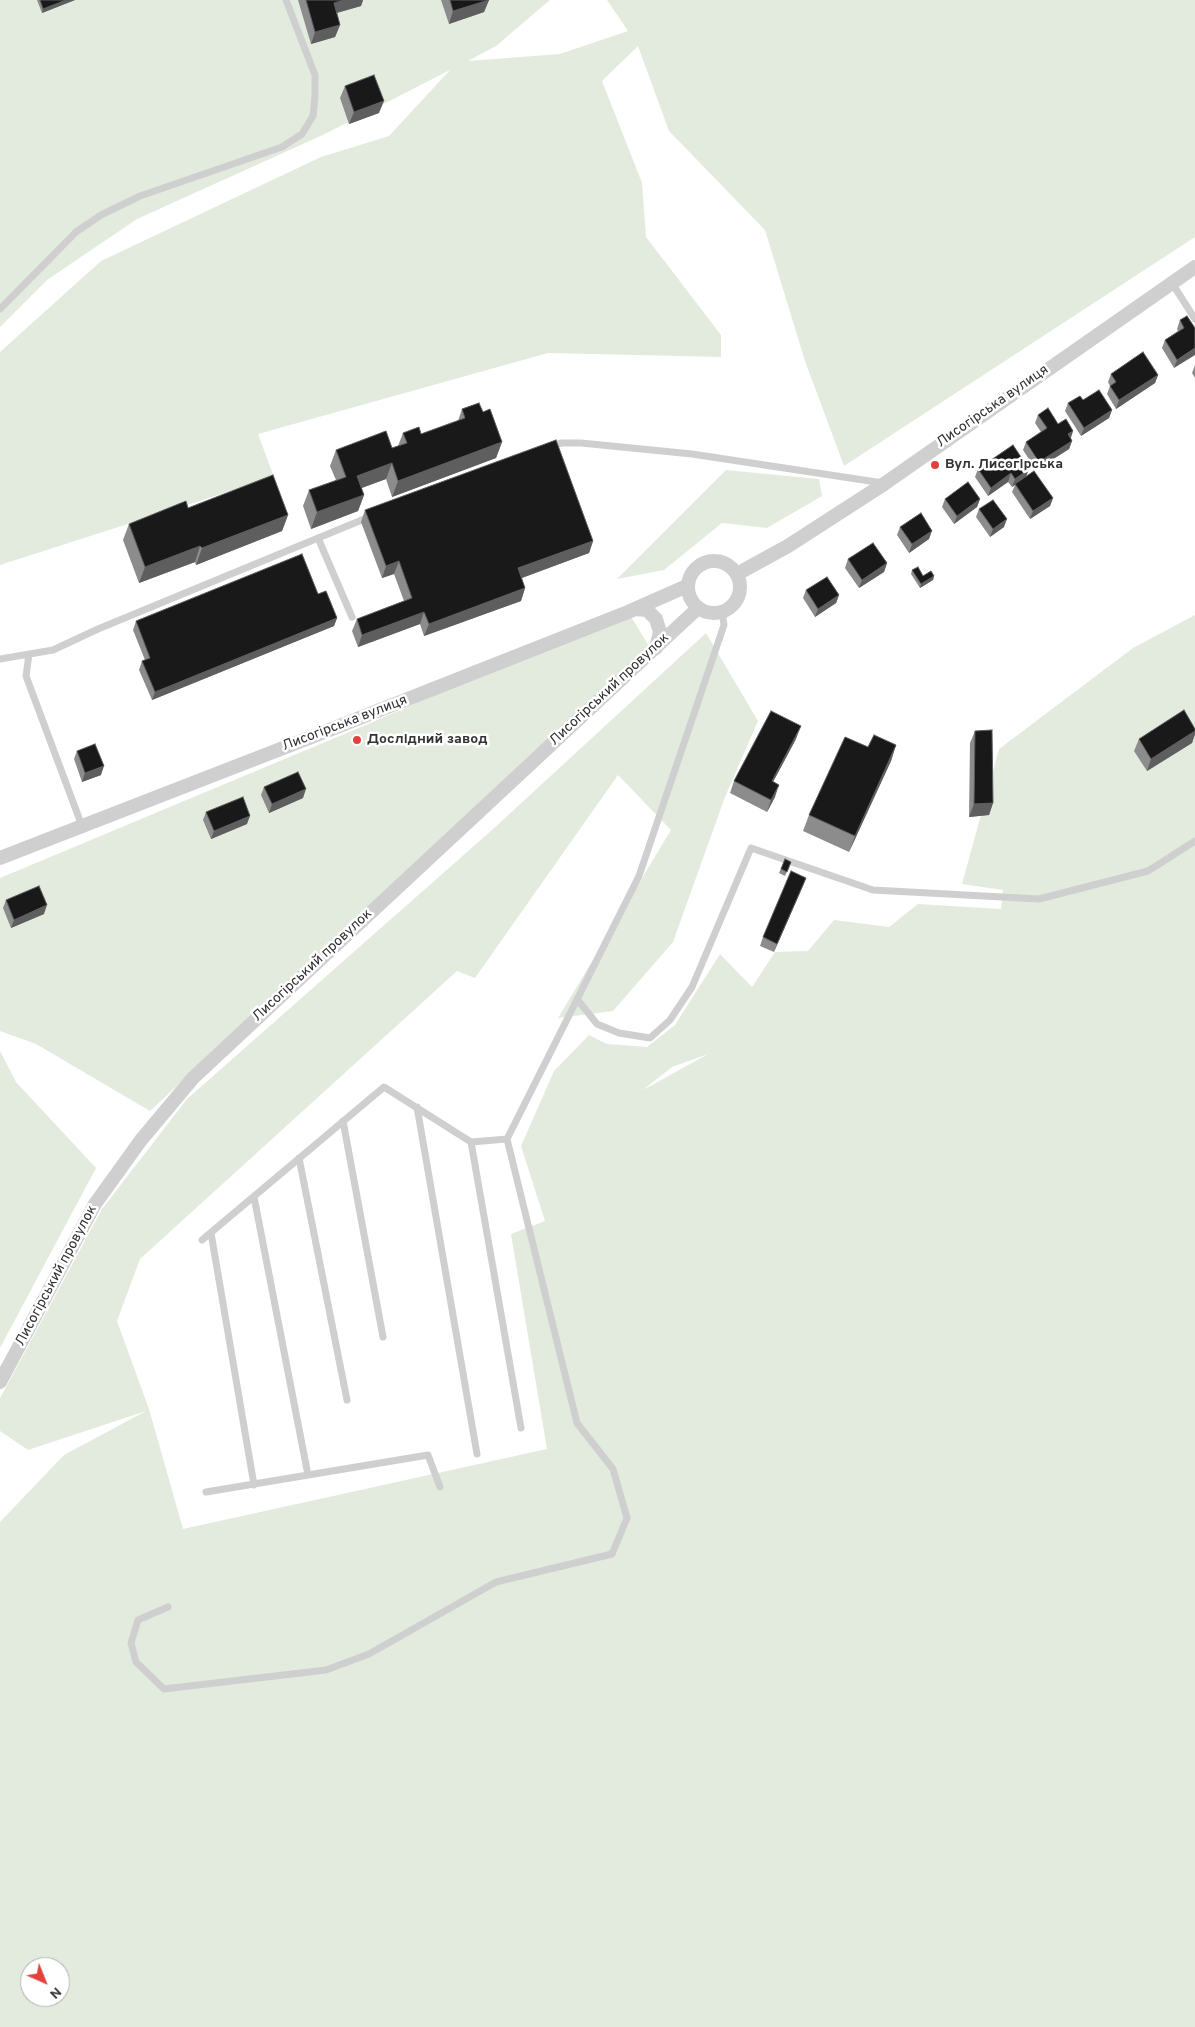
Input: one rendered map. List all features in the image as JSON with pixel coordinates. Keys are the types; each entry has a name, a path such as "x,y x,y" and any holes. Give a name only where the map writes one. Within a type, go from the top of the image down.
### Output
{"street":[{"name":"Лисогірська вулиця","path":"737,574 788,546 884,484 1195,267"},
{"path":"711,561 724,562 731,566 737,574 739,594 733,604 722,611 710,613 698,608 690,598 687,586 691,574 699,565 711,561"},
{"name":"Лисогірська вулиця","path":"0,857 635,609 687,586"},
{"name":"Лисогірський провулок","path":"0,1382 95,1204 141,1140 193,1078 698,608"},
{"path":"635,609 647,610 656,619 660,632 656,648"}],"lane":[{"path":"0,309 76,232 101,215 140,196 282,147 302,134 313,116 315,75 286,0"},
{"path":"1172,283 1195,319"},
{"path":"544,447 562,443 581,443 692,454 884,484"},
{"path":"0,659 52,650 380,513"},
{"path":"318,538 352,617"},
{"path":"168,1607 138,1620 131,1643 136,1662 164,1689 326,1670 369,1654 496,1582 612,1554 627,1518 613,1468 577,1423 507,1139 639,876 724,625 722,611"},
{"path":"29,654 26,676 82,826"},
{"path":"577,999 597,1024 619,1033 650,1038 670,1020 692,987 751,848 873,890 1039,899 1148,871 1195,841"},
{"path":"202,1240 384,1087 471,1142 507,1139"},
{"path":"417,1107 477,1454"},
{"path":"343,1122 383,1337"},
{"path":"471,1142 521,1428"},
{"path":"299,1158 347,1400"},
{"path":"254,1196 308,1475"},
{"path":"211,1233 254,1485"},
{"path":"206,1492 428,1455 440,1487"}],"shaded area":[{"path":"0,0 550,0 496,46 468,61 560,54 628,31 607,0 1195,0 1195,237 844,466 805,361 765,230 669,131 638,46 602,81 642,183 646,237 721,335 721,357 548,353 258,434 274,477 0,565 0,352 101,261 321,157 389,136 450,70 325,134 137,219 47,280 0,327"},
{"path":"726,470 819,479 822,496 767,528 722,523 664,570 617,579"},
{"path":"628,612 649,646 150,1111 36,1044 0,1031 0,878 354,730"},
{"path":"1195,615 1195,2027 0,2027 0,1522 64,1455 146,1411 28,1450 0,1431 0,1398 102,1209 187,1099 492,830 706,633 758,721 725,797 673,942 613,1011 558,1018 671,830 618,775 475,978 457,971 140,1259 117,1321 149,1409 183,1529 547,1449 511,1234 545,1221 521,1146 554,1071 589,1035 607,1044 647,1047 675,1025 720,954 752,987 775,952 808,951 834,920 889,927 918,904 1001,909 1003,890 962,884 999,749 1133,648","holes":["708,1054 643,1090 672,1067"]},
{"path":"0,1051 16,1082 96,1168 0,1348"}],"building":[{"path":"40,0 66,0 43,9"},
{"path":"306,0 344,0 334,3 340,25 315,32"},
{"path":"450,0 489,0 453,11"},
{"path":"374,75 384,101 354,112 345,86"},
{"path":"1187,316 1195,328 1195,348 1177,360 1165,340 1184,328 1180,320"},
{"path":"1143,352 1158,375 1119,400 1110,386 1116,382 1111,374"},
{"path":"1099,390 1112,410 1084,428 1068,403 1080,396 1083,400"},
{"path":"479,403 483,412 490,409 502,442 398,481 392,463 357,476 364,495 317,512 309,490 346,477 336,450 386,431 392,448 407,443 403,433 419,427 421,434 465,418 462,409"},
{"path":"1048,408 1058,424 1066,419 1073,431 1068,434 1072,441 1039,462 1026,442 1047,428 1038,415"},
{"path":"556,440 593,541 518,568 525,588 429,624 424,612 362,635 357,619 412,598 399,561 386,566 365,510"},
{"path":"1013,445 1029,469 1015,479 1011,473 991,488 978,469"},
{"path":"1034,471 1053,498 1033,511 1015,484"},
{"path":"273,475 288,515 202,548 200,546 145,567 129,524 186,501 188,508"},
{"path":"968,482 980,499 957,516 945,499"},
{"path":"993,500 1007,519 993,529 979,509"},
{"path":"921,513 932,531 912,544 900,527"},
{"path":"873,543 887,563 862,580 848,559"},
{"path":"302,554 318,594 326,591 337,618 155,692 142,661 150,658 136,621"},
{"path":"918,567 923,576 931,571 934,576 921,584 912,570"},
{"path":"827,577 839,595 818,609 806,590"},
{"path":"1184,710 1195,731 1151,759 1139,739"},
{"path":"771,711 801,726 772,781 779,785 771,800 734,781"},
{"path":"992,730 993,803 974,804 975,731"},
{"path":"874,735 896,745 855,836 809,815 845,737 868,747"},
{"path":"95,744 104,766 85,773 77,751"},
{"path":"298,772 306,789 272,804 264,787"},
{"path":"243,797 250,816 214,831 206,812"},
{"path":"785,859 791,862 787,872 781,869"},
{"path":"791,871 806,878 777,944 763,937"},
{"path":"39,886 47,905 14,920 6,900"}],"place":[{"name":"Вул. Лисогірська","path":"935,465"},
{"name":"Дослідний завод","path":"357,740"}]}
